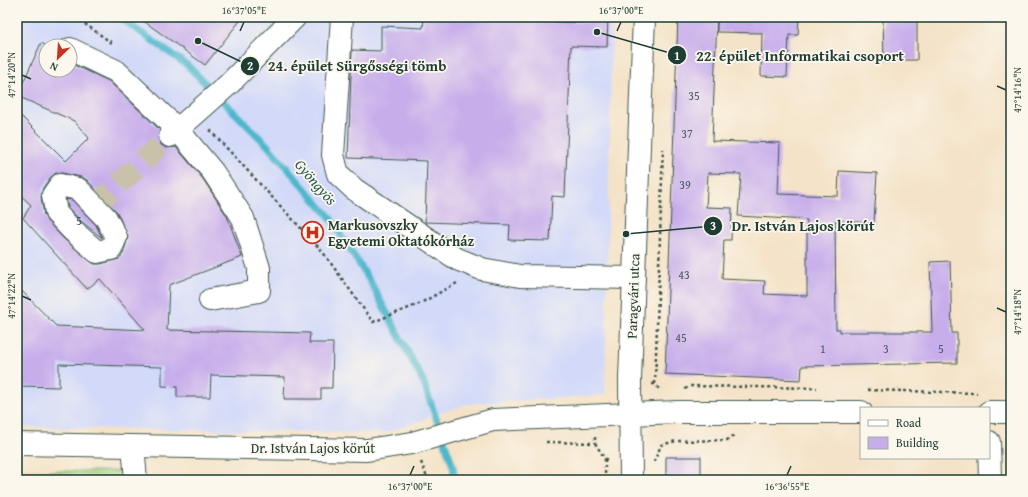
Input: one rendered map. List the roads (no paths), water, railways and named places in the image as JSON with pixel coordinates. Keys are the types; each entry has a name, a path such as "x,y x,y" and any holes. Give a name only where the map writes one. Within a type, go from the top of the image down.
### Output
{"street":[{"path":"174,133 228,84 295,17"},
{"path":"342,17 333,155 338,174 354,189 457,259 482,269 520,276 634,278"},
{"name":"Paragvári utca","path":"631,480 630,415 644,17"},
{"path":"78,53 116,71 213,172 243,218 260,268 259,291 210,300"},
{"name":"Dr. István Lajos körút","path":"17,444 368,450 412,443 463,427 493,420 677,412 860,412"},
{"path":"990,412 1011,412"},
{"path":"132,446 136,480"},
{"path":"989,459 990,480"}],"waterway":[{"name":"Gyöngyös","path":"119,17 187,65 267,145 329,216 371,283 423,381 453,466 455,480"}],"tunnel":[{"path":"95,206 170,136"}],"place":[{"name":"22. épület Informatikai csoport","path":"597,32"},
{"name":"24. épület Sürgősségi tömb","path":"198,41"},
{"name":"Markusovszky Egyetemi Oktatókórház","path":"313,233"},
{"name":"Dr. István Lajos körút","path":"626,234"}]}
